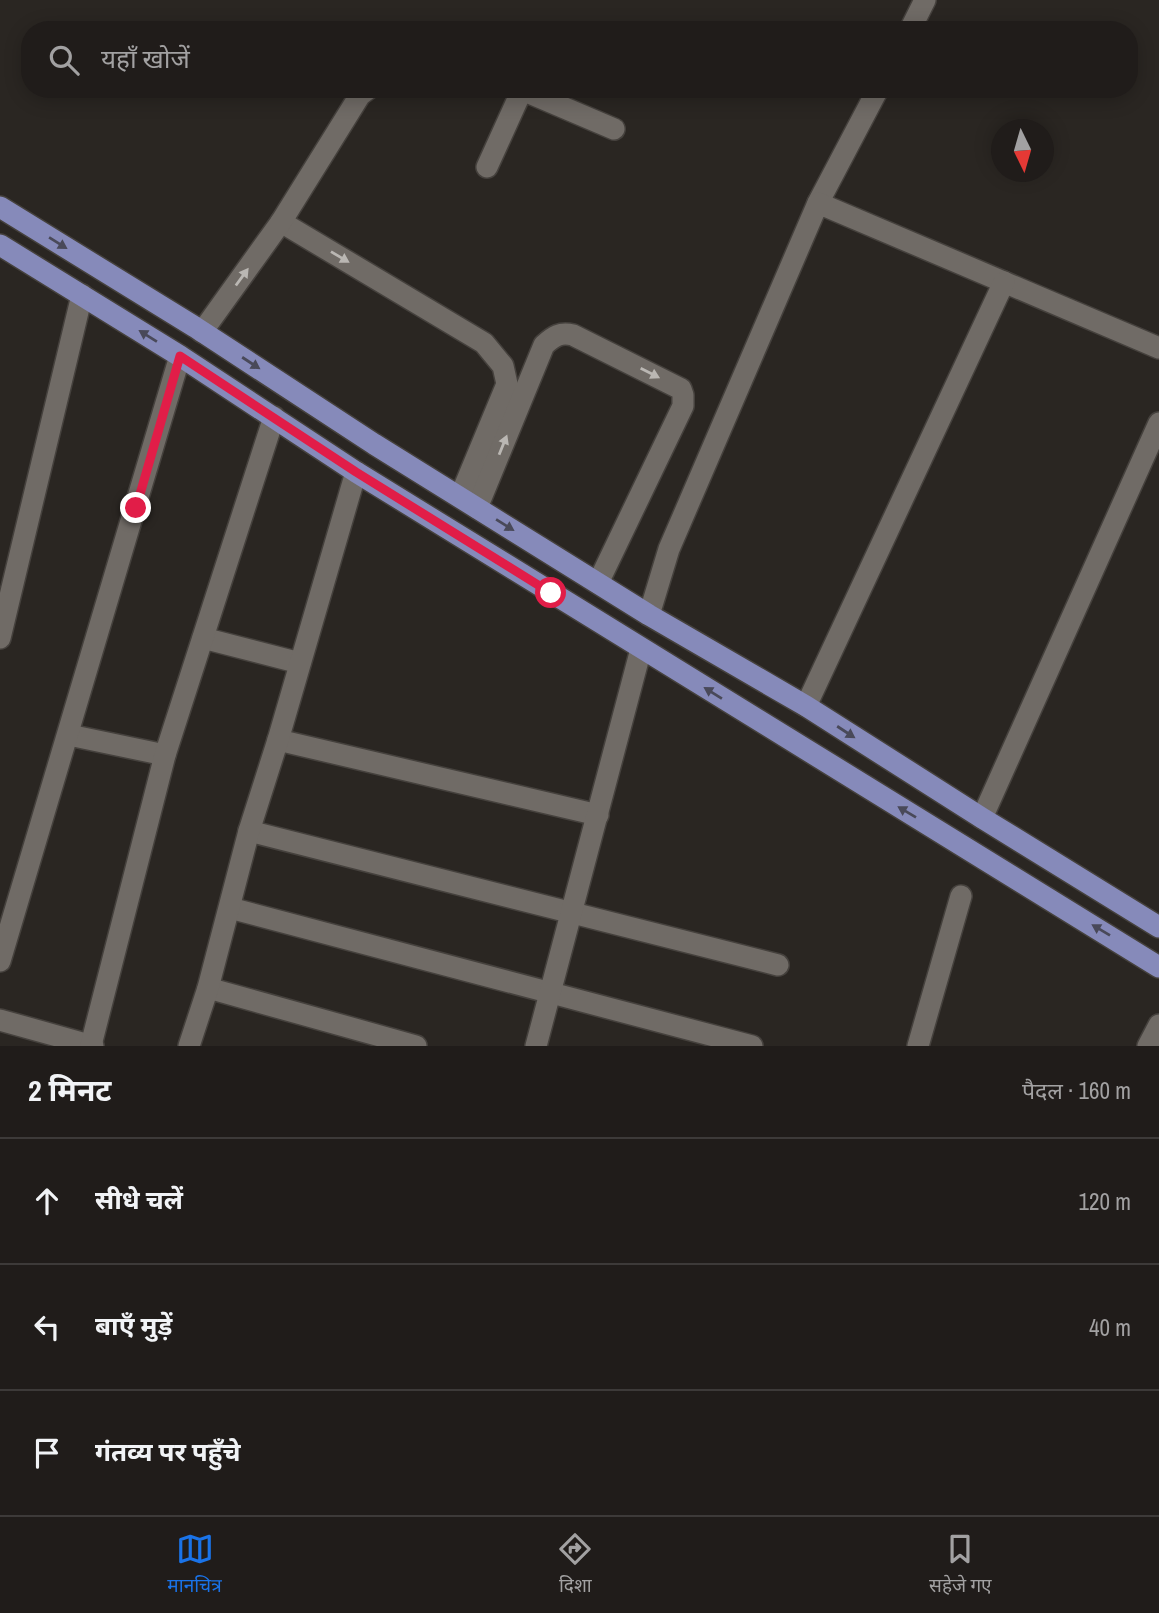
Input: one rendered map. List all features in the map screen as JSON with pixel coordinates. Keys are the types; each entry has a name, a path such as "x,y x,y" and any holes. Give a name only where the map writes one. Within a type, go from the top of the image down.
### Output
{"main road":[{"path":"0,207 649,615 806,706 982,818 1159,925"},
{"path":"0,245 180,356 356,472 1159,967"},
{"path":"529,579 549,553"}],"street":[{"path":"914,21 925,0"},
{"path":"202,332 281,222 358,98"},
{"path":"487,167 517,98"},
{"path":"540,98 614,129"},
{"path":"649,615 669,549 818,203 873,98"},
{"path":"818,203 1159,348"},
{"path":"281,222 484,343 503,366 507,384 469,503"},
{"path":"806,706 1003,282"},
{"path":"0,638 82,295"},
{"path":"469,503 544,345 553,337 563,333 573,335 681,389 684,396 683,406 598,583"},
{"path":"0,961 180,356"},
{"path":"0,1020 92,1046 165,755 274,417"},
{"path":"982,818 1159,422"},
{"path":"189,1046 208,988 249,831 356,472"},
{"path":"203,638 300,663"},
{"path":"536,1046 642,649"},
{"path":"69,735 165,755"},
{"path":"278,740 598,815"},
{"path":"249,831 779,965"},
{"path":"918,1046 961,896"},
{"path":"230,908 752,1046"},
{"path":"208,988 416,1046"},
{"path":"1148,1046 1159,1025"}],"route":[{"path":"136,508 180,356 356,472 551,593"}]}
